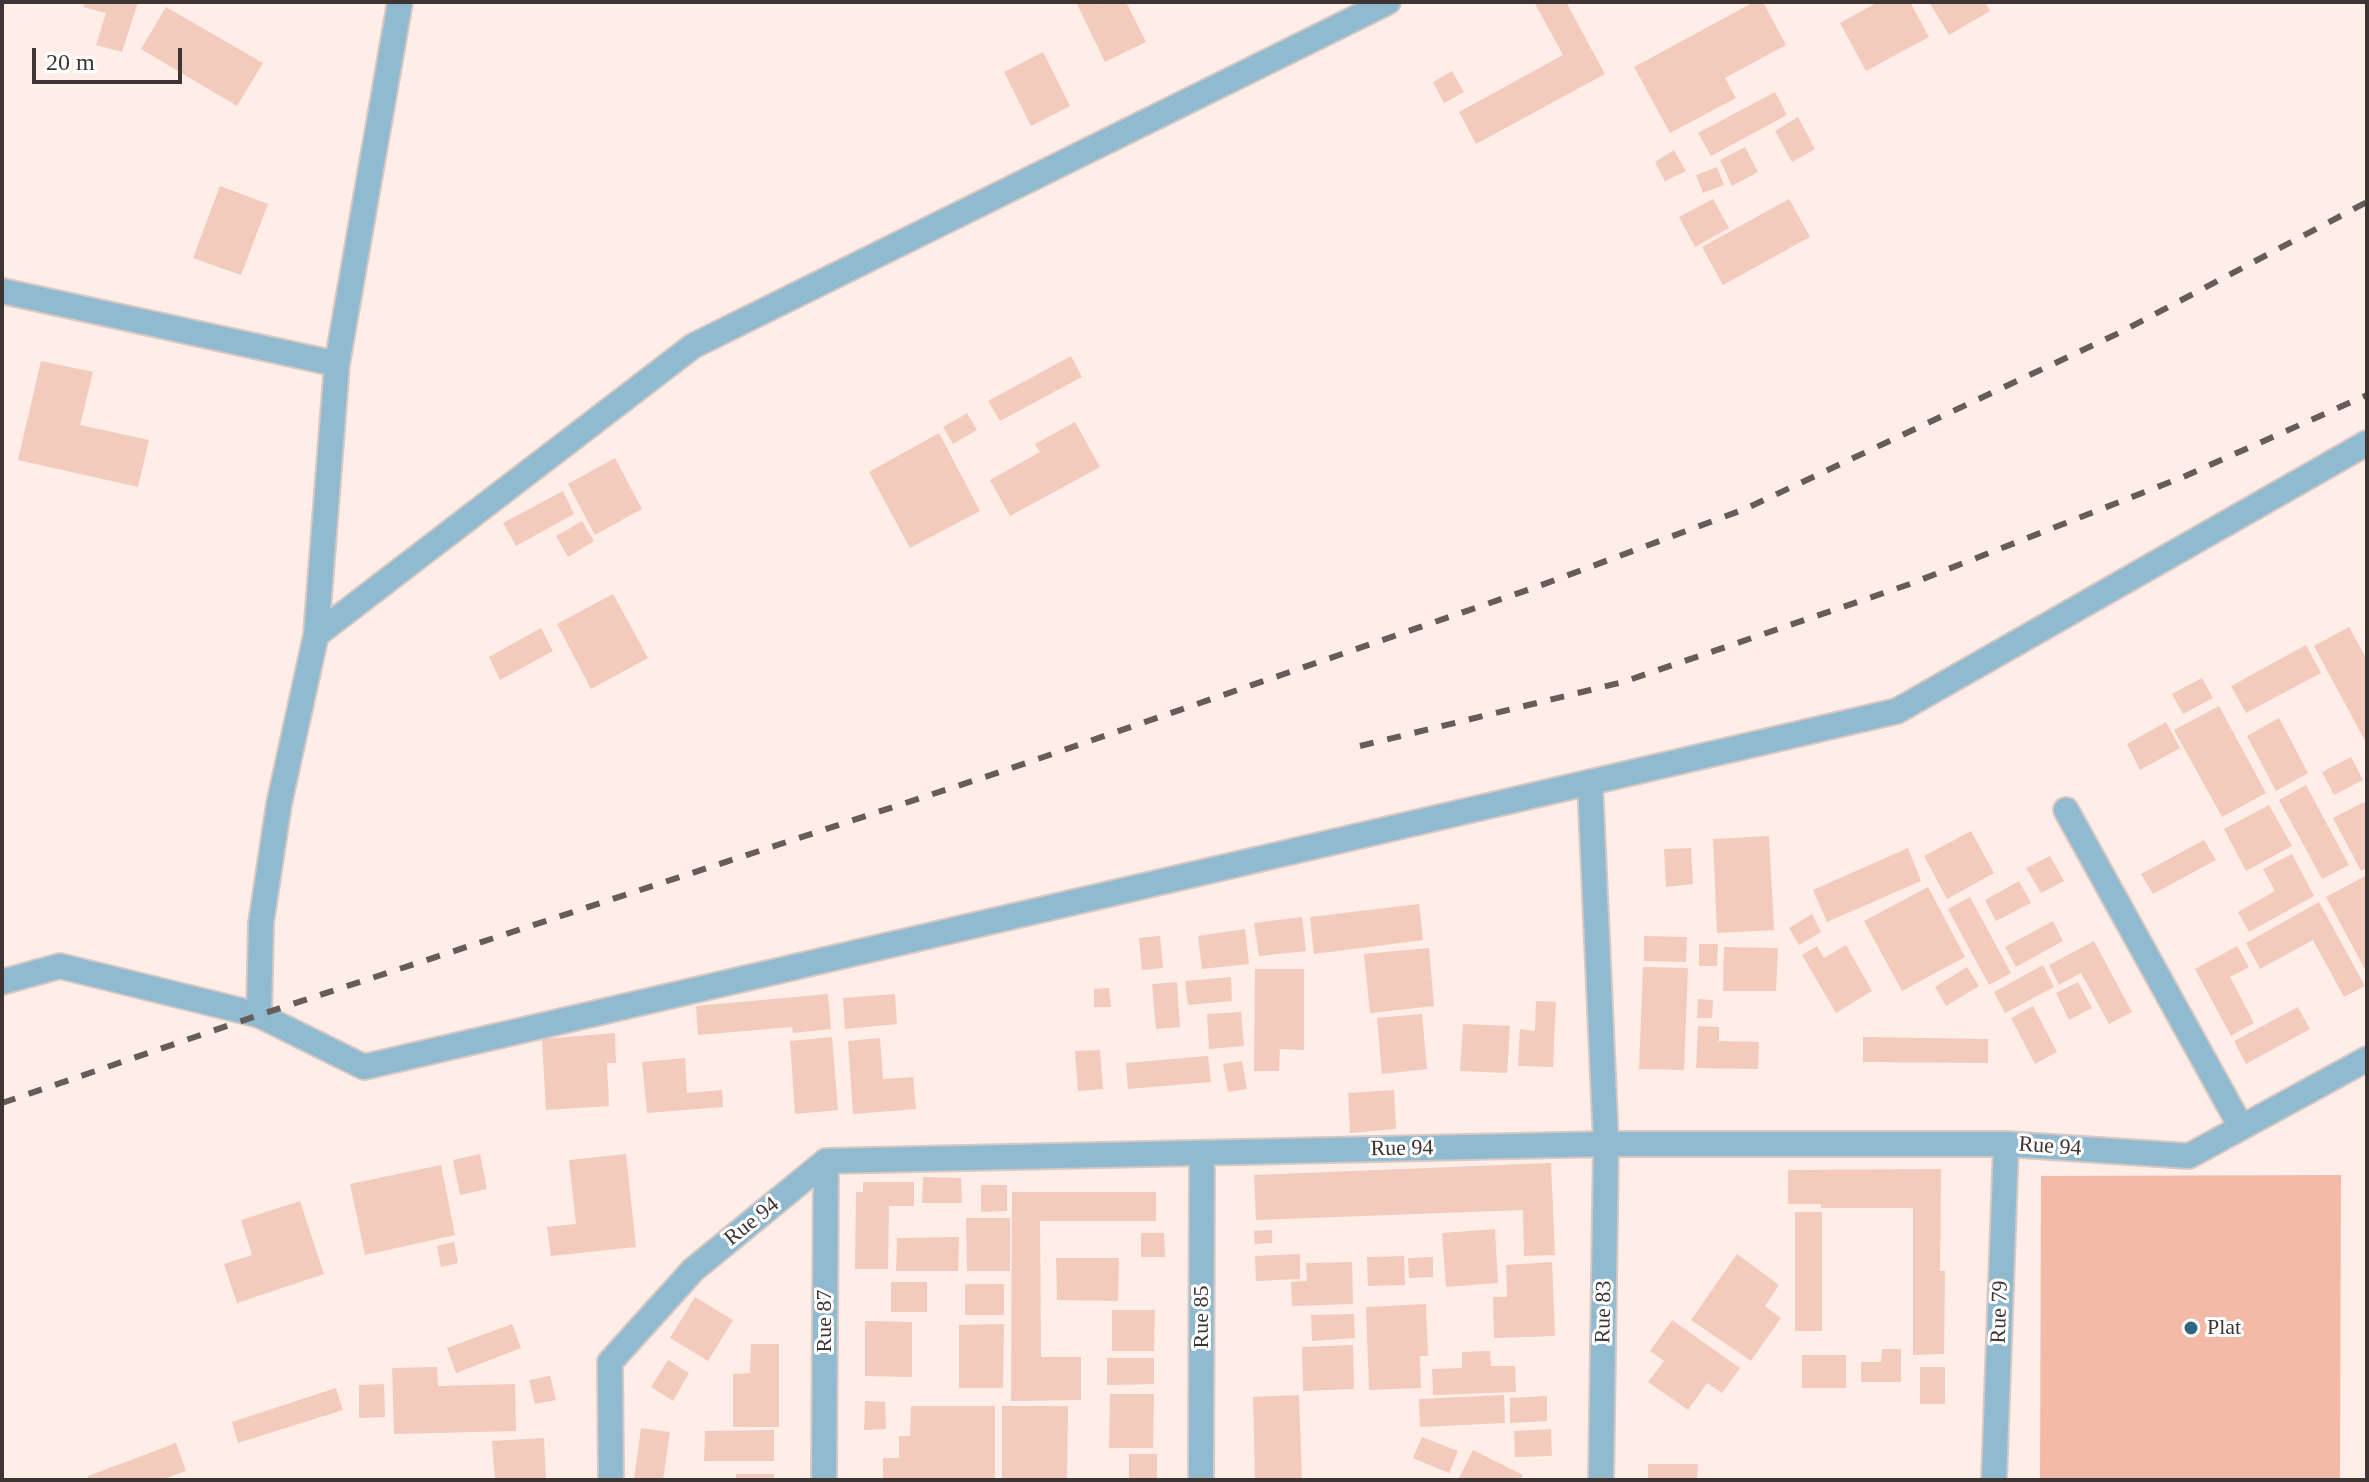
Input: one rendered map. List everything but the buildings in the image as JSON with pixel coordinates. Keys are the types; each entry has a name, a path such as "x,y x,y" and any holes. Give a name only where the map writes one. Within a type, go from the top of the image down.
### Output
{"street":[{"path":"259,1015 261,923 279,804 316,635 337,364 400,2"},
{"path":"316,635 693,346 1388,2"},
{"path":"2,291 337,364"},
{"path":"2,982 60,966 259,1015 364,1067 1897,711 2367,443"},
{"name":"Rue 83","path":"1590,782 1606,1144 1601,1480"},
{"path":"2066,810 2241,1127"},
{"name":"Rue 94","path":"611,1480 610,1362 693,1270 826,1161 1606,1144 2006,1144 2189,1156 2367,1059"},
{"name":"Rue 79","path":"1994,1480 2006,1144"},
{"name":"Rue 85","path":"1201,1480 1202,1154"},
{"name":"Rue 87","path":"824,1480 826,1161"}],"shaded area":[{"name":"Plat","path":"2341,1175 2340,1480 2040,1480 2041,1176"}],"railway":[{"path":"2,1103 259,1015 1000,772 1539,586 1745,509 2121,332 2367,202"},
{"path":"1360,746 1623,682 1910,584 2183,477 2367,395"}],"place":[{"name":"Plat","path":"2191,1328"}]}
